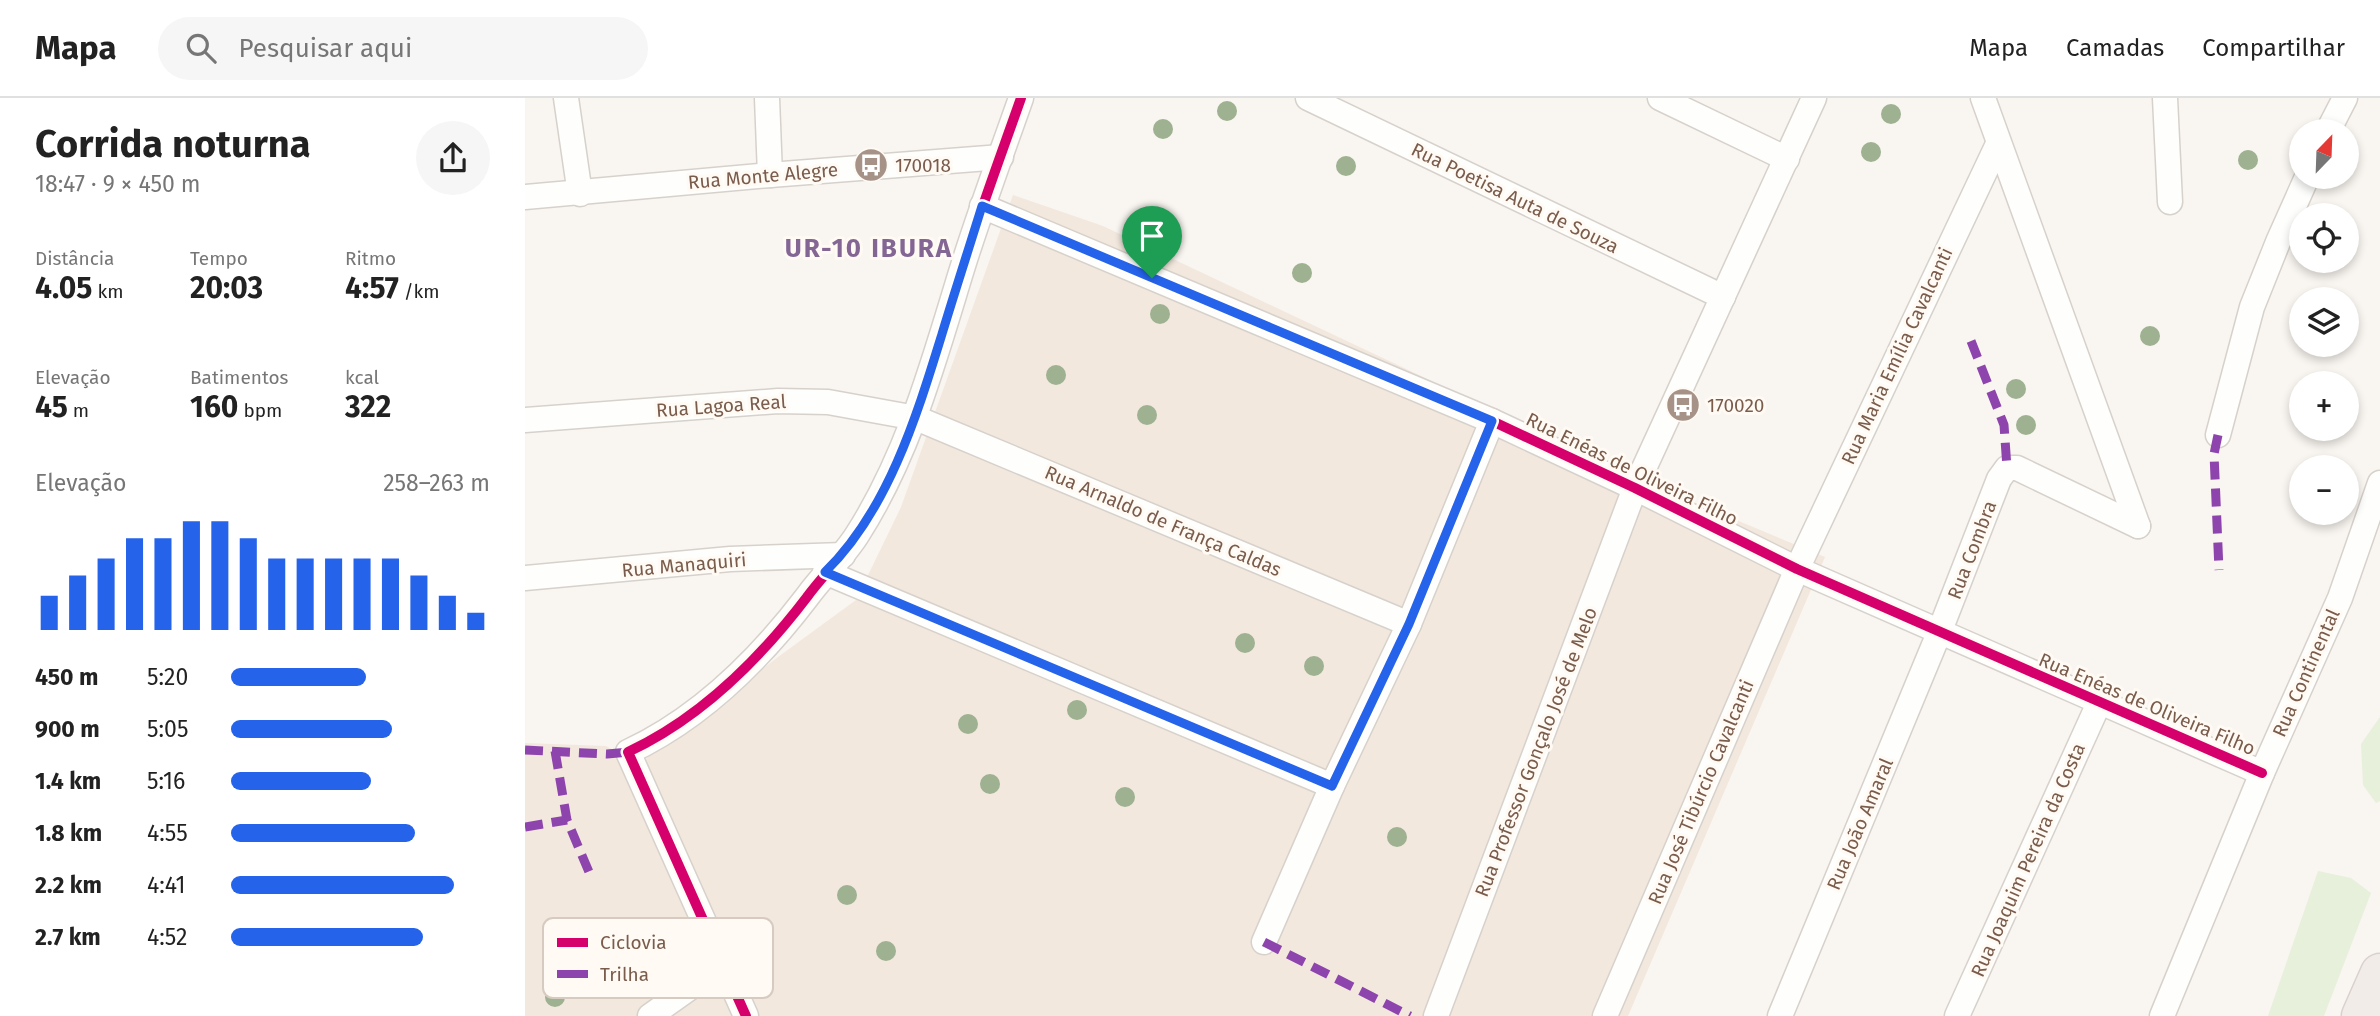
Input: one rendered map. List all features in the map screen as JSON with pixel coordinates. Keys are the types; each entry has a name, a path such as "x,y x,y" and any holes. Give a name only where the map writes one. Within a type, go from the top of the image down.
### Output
{"highway":[{"path":"2361,1016 2380,973"}],"street":[{"path":"566,98 580,194"},
{"path":"767,98 770,175"},
{"path":"701,918 628,752 659,738 716,695 751,662 781,632 857,535 916,418 982,206 1021,98"},
{"name":"Rua Poetisa Auta de Souza","path":"1308,98 1723,297"},
{"path":"1660,98 1787,159"},
{"name":"Rua Professor Gonçalo José de Melo","path":"1436,1016 1635,488 1815,98"},
{"path":"1983,98 1998,144"},
{"path":"2165,98 2170,202"},
{"path":"2334,119 2345,98"},
{"name":"Rua Combra","path":"1939,633 1999,479 2007,468 2017,468 2139,526 1998,144"},
{"name":"Rua Maria Emília Cavalcanti","path":"1797,569 1998,144"},
{"name":"Rua Monte Alegre","path":"525,197 1001,157"},
{"path":"2218,435 2252,307 2302,189"},
{"name":"Rua Enéas de Oliveira Filho","path":"982,206 1492,421 1635,488 1797,569 2262,773"},
{"name":"Rua Lagoa Real","path":"525,420 778,401 828,402 916,418"},
{"name":"Rua Arnaldo de França Caldas","path":"916,418 1409,624"},
{"path":"1263,942 1332,786 1409,624 1492,421"},
{"name":"Rua Continental","path":"2162,1016 2262,773 2340,598 2380,482"},
{"name":"Rua Manaquiri","path":"525,578 730,559 834,563"},
{"path":"834,563 1332,786"},
{"name":"Rua José Tibúrcio Cavalcanti","path":"1605,1016 1797,569"},
{"name":"Rua João Amaral","path":"1780,1016 1939,633"},
{"name":"Rua Joaquim Pereira da Costa","path":"1957,1016 2099,703"},
{"path":"650,1016 675,998"},
{"path":"738,998 746,1016"}],"shaded area":[{"path":"1013,195 1103,226 1650,484 1825,557 1628,1016 525,1016 525,743 606,746 639,764 856,600 901,507"}],"green space":[{"path":"2380,717 2380,801 2376,803 2363,785 2361,744"},
{"path":"2318,871 2351,878 2371,893 2324,1016 2268,1016"}],"marked path":[{"path":"1971,341 2004,425 2007,468"},
{"path":"2218,435 2214,454 2219,570"},
{"path":"525,750 607,754 628,752"},
{"path":"555,751 567,820 589,872"},
{"path":"525,827 567,820"},
{"path":"1264,942 1410,1016"}],"cycle path":[{"path":"702,918 628,752 655,738 704,705 749,665 857,535 891,472 919,406 976,226 1021,98"},
{"path":"982,206 1492,421 1635,488 1797,569 2262,773"},
{"path":"738,998 746,1016"}],"place":[{"name":"170018","path":"871,165"},
{"name":"170020","path":"1683,405"}],"district":[{"name":"UR-10 IBURA","path":"869,248"}],"route":[{"path":"982,206 1152,278 1492,421 1409,624 1332,786 825,572 857,535 916,418 982,206"}]}
